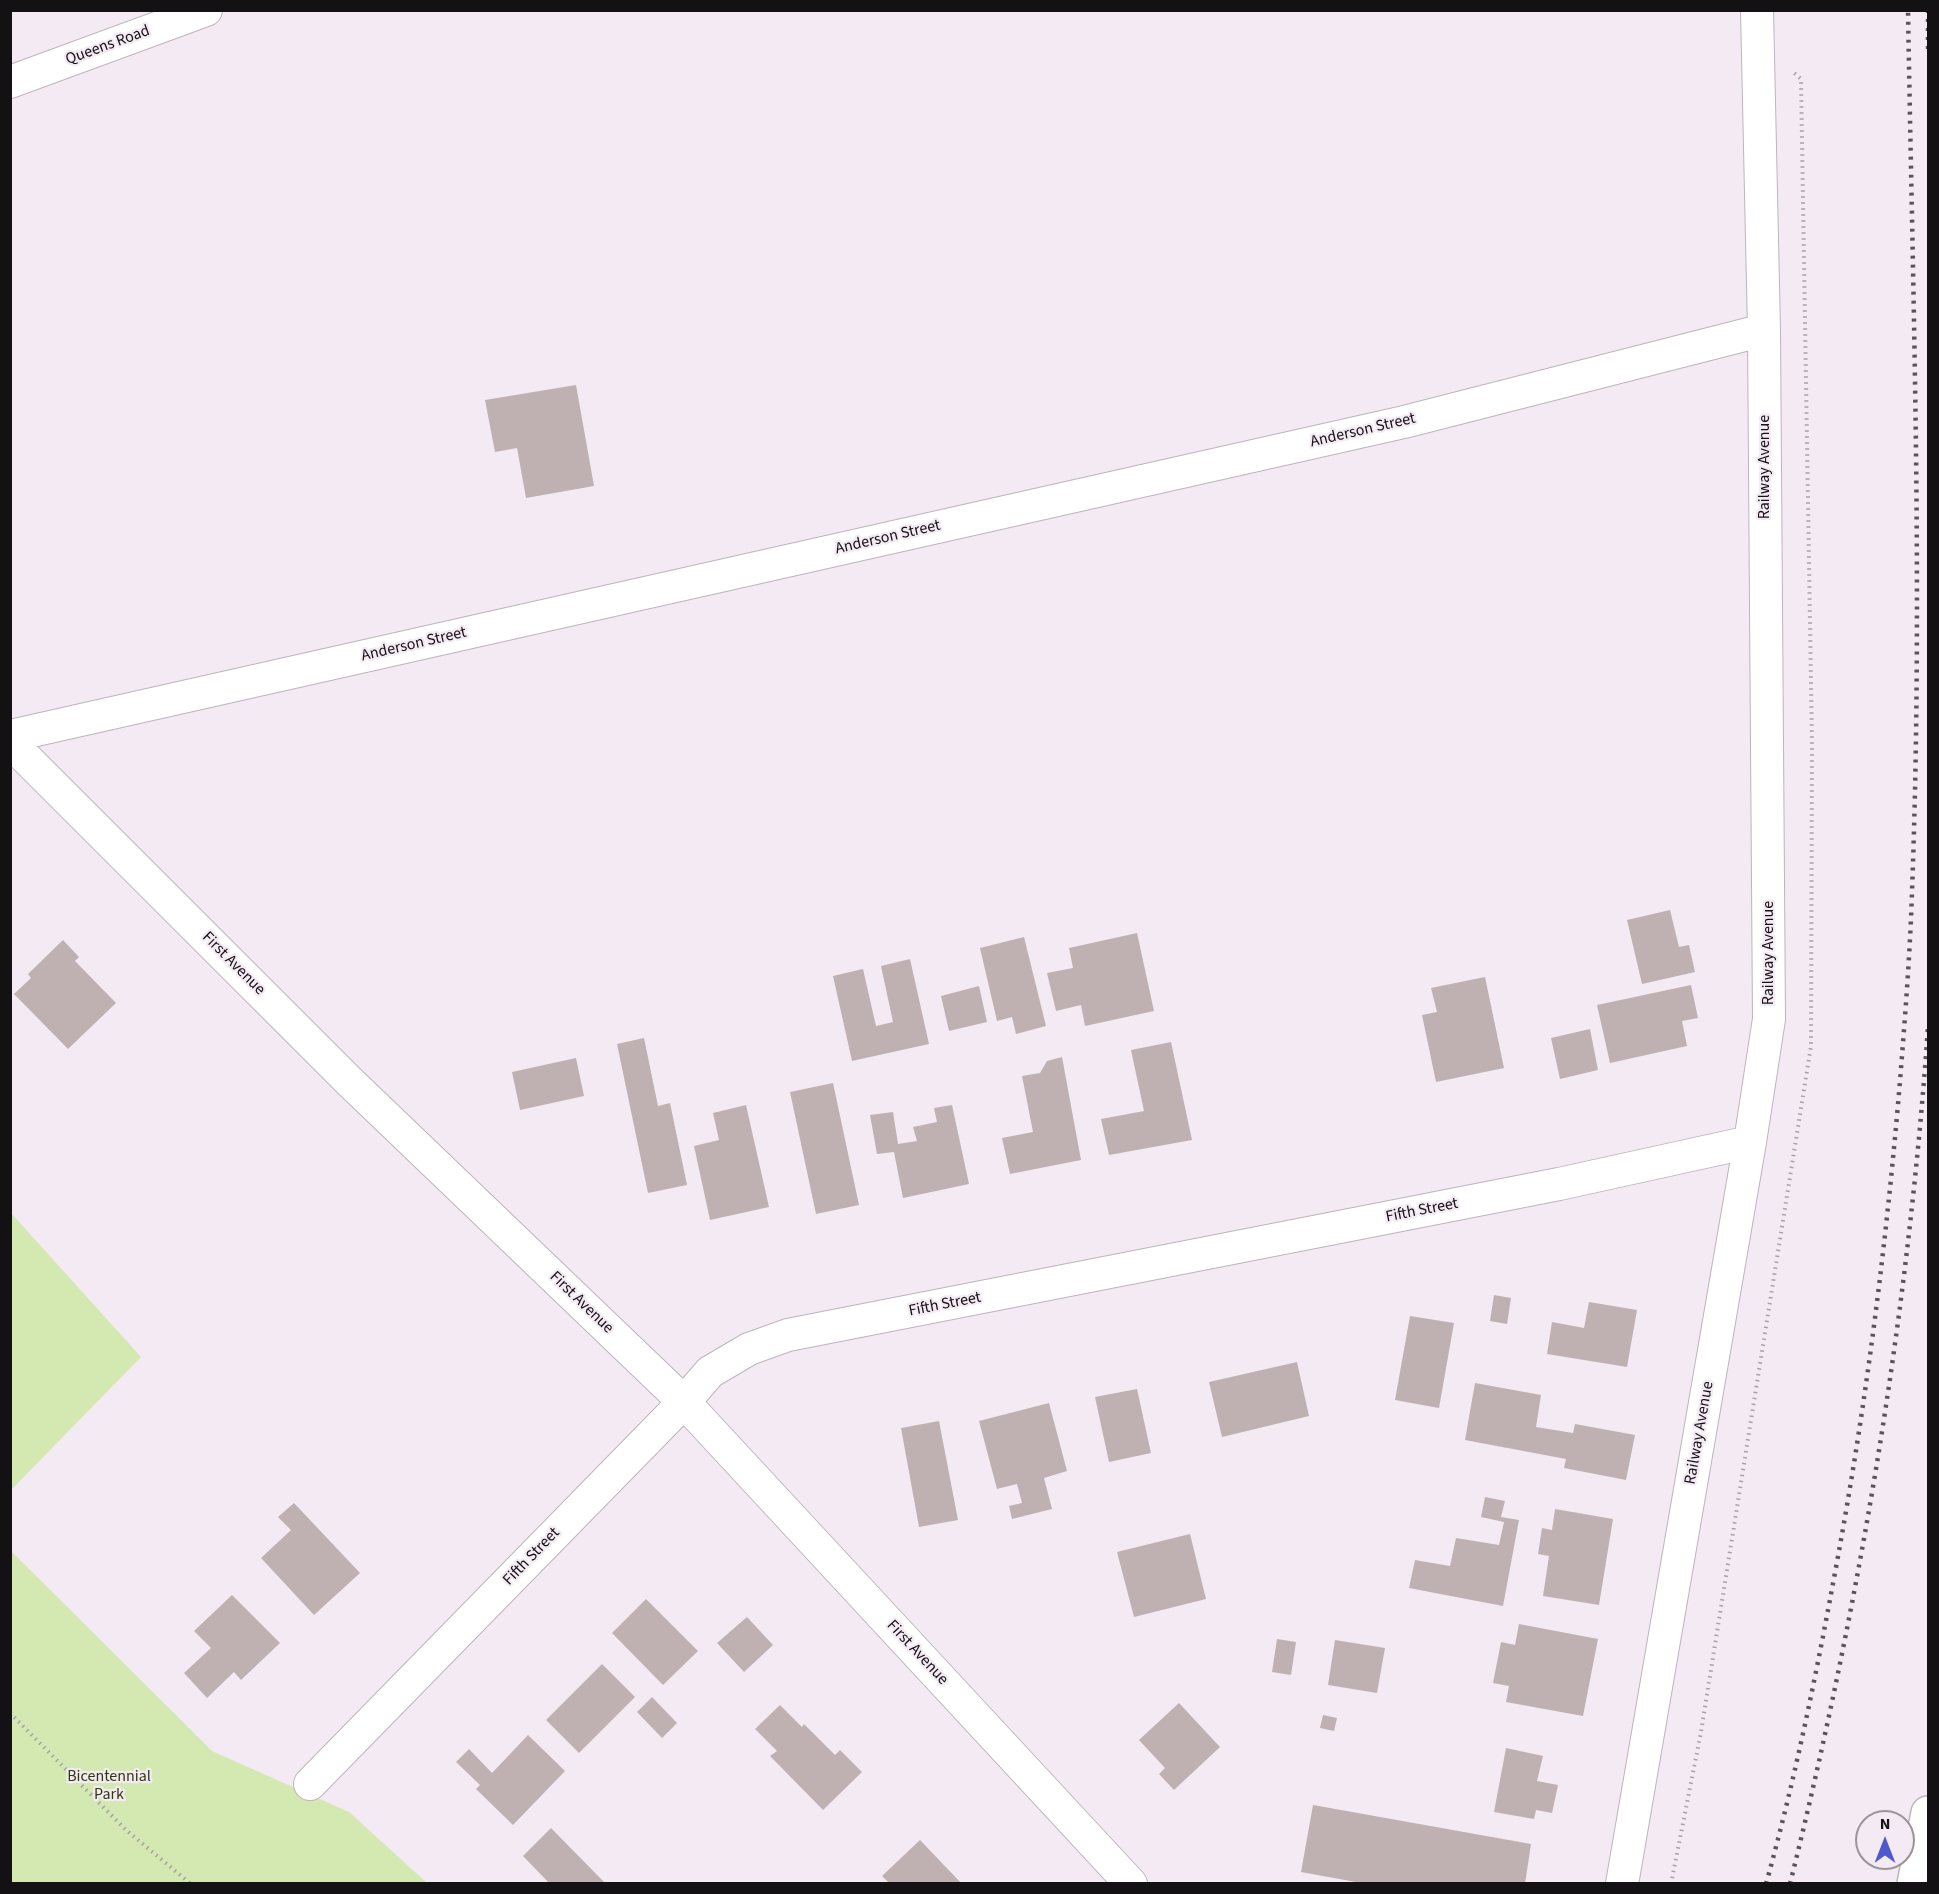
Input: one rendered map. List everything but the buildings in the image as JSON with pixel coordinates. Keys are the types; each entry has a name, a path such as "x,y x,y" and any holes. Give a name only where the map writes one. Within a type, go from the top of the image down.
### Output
{"main road":[{"path":"1914,1884 1929,1813"}],"street":[{"name":"Queens Road","path":"10,82 206,10"},
{"name":"Railway Avenue","path":"1622,1884 1750,1142 1769,1019 1764,330 1757,10"},
{"name":"Anderson Street","path":"10,736 1404,422 1764,330"},
{"name":"First Avenue","path":"10,742 349,1081 684,1402 1131,1884"},
{"name":"Fifth Street","path":"310,1784 684,1402 710,1372 749,1349 788,1335 1559,1184 1750,1142"}],"path":[{"path":"10,1713 126,1830 191,1884"}],"green space":[{"path":"11,1213 141,1357 11,1490"},
{"name":"Bicentennial Park","path":"10,1550 212,1751 349,1812 427,1883 11,1883"}],"railway":[{"path":"1766,1884 1812,1693 1855,1454 1881,1268 1904,1034 1912,892 1917,672 1916,451 1908,10"},
{"path":"1928,10 1928,51"},
{"path":"1790,1884 1838,1672 1878,1458 1908,1243 1928,1027"}]}
